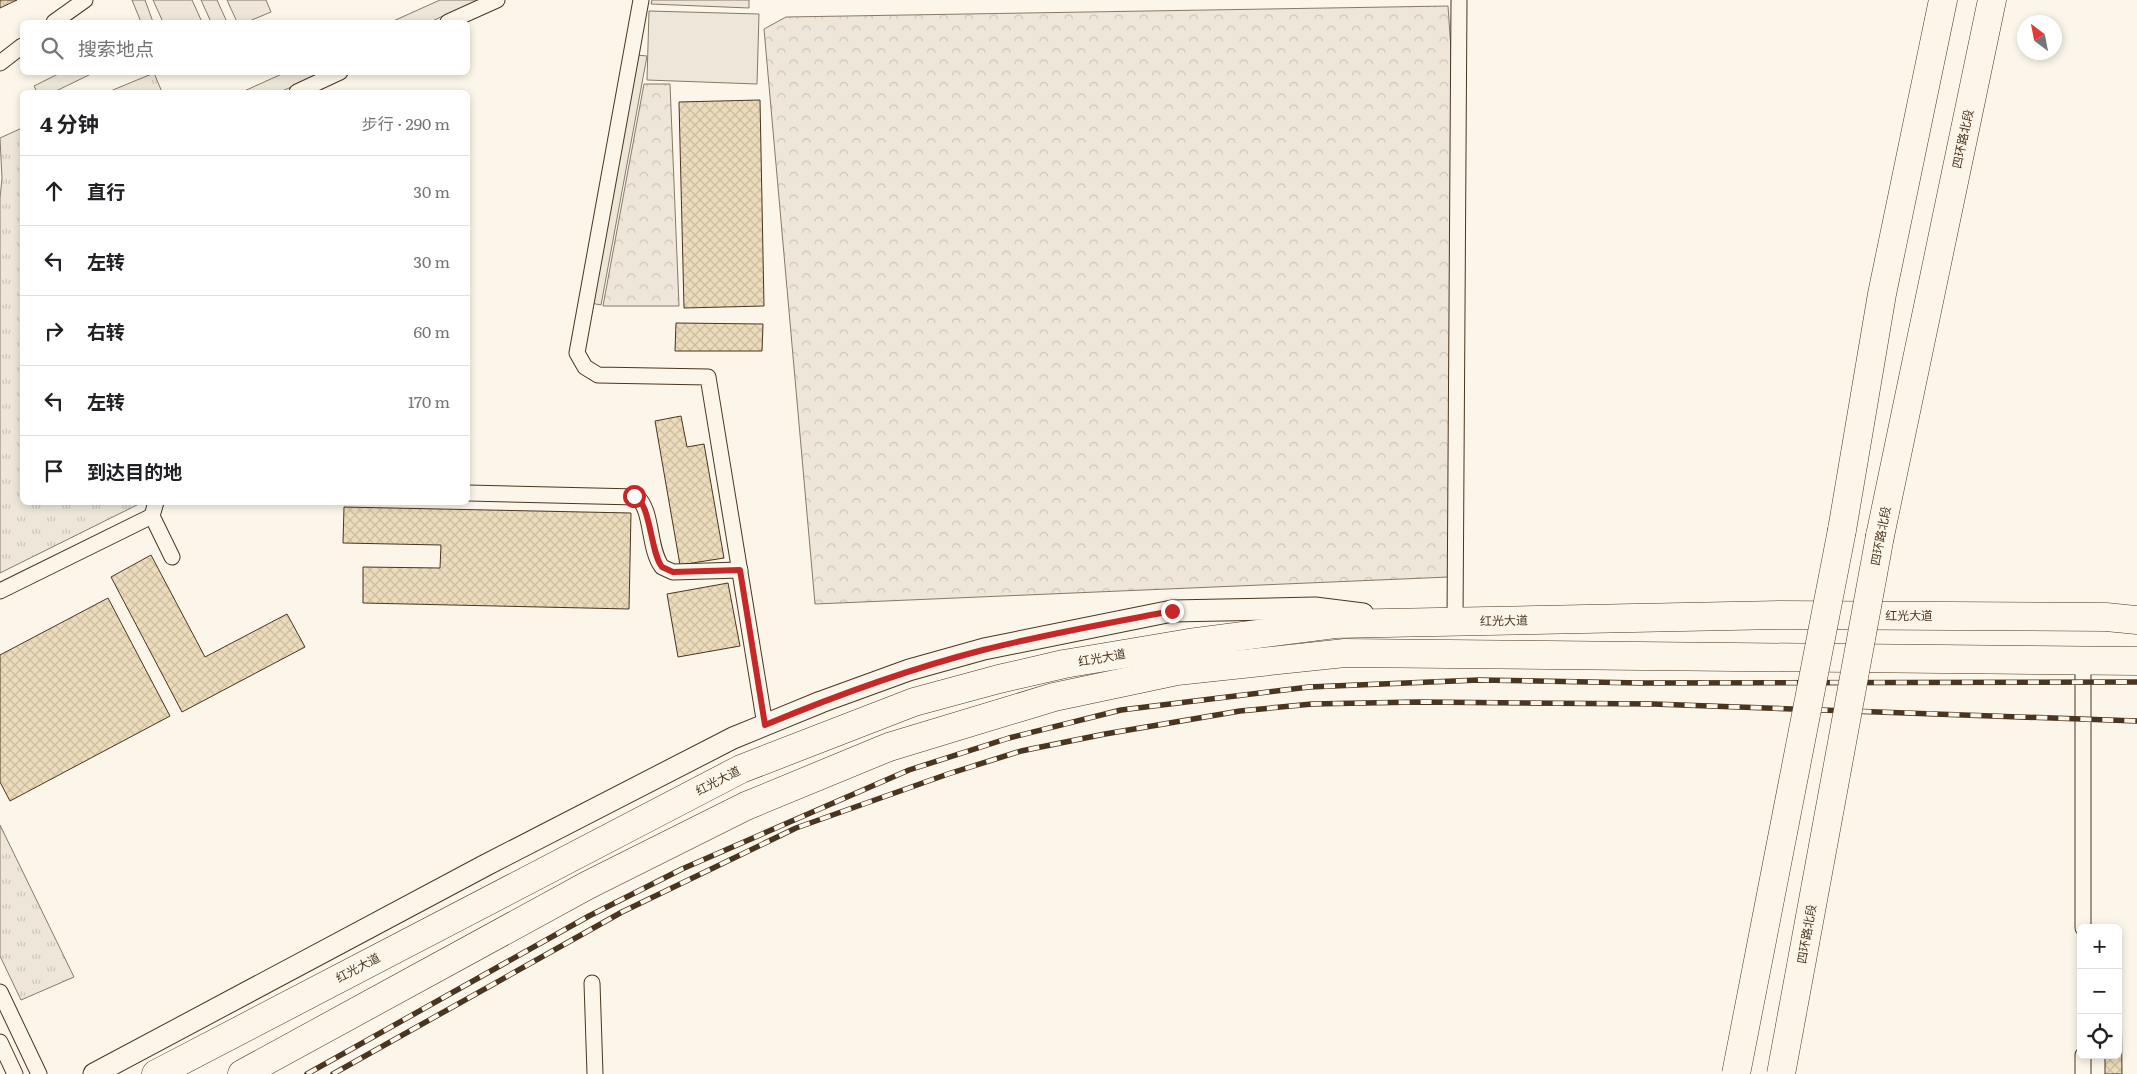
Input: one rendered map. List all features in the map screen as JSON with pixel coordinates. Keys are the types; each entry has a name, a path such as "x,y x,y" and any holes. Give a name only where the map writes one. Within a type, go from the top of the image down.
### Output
{"highway":[{"path":"1736,1074 1842,530 1882,294 1943,0"},
{"name":"四环路北段","path":"1781,1074 1880,536 1992,0"},
{"name":"红光大道","path":"156,1074 742,769 914,702 998,679 1064,664 1189,643 1335,624 1780,615 2106,617 2137,620"},
{"path":"242,1074 588,885 746,806 889,747 1054,697 1177,671 1345,653 2137,661"}],"main road":[{"path":"94,1074 486,865 732,738 821,702 909,670 984,650 1172,611 1315,608 1446,622"},
{"path":"2106,617 2137,615"}],"street":[{"path":"57,20 84,0"},
{"path":"452,20 497,0"},
{"path":"641,0 576,353 585,367 598,375 708,377 765,725"},
{"path":"1446,622 1459,0"},
{"path":"0,63 20,48"},
{"path":"301,90 334,75"},
{"path":"470,494 637,497 644,504 655,555 662,567 673,572 740,570"},
{"path":"0,591 154,510 172,556"},
{"path":"2083,661 2083,924"},
{"path":"592,983 595,1074"},
{"path":"0,992 39,1074"},
{"path":"0,1042 15,1074"},
{"path":"2083,1059 2083,1074"}],"green space":[{"path":"153,0 192,0 201,20 162,20"},
{"path":"201,0 217,0 226,20 210,20"},
{"path":"227,0 266,0 271,12 252,20 236,20"},
{"path":"652,0 749,0 749,8 651,4"},
{"path":"1448,6 1451,49 1449,577 815,604 764,29 786,17"},
{"path":"149,75 155,75 161,90 113,90"},
{"path":"644,84 670,84 679,306 603,306"},
{"path":"20,129 20,505 137,505 0,573 0,198 2,178 0,138"},
{"path":"0,825 74,977 21,1000 0,956"}],"shaded area":[{"path":"132,0 145,0 152,20 140,20"},
{"path":"440,0 478,0 434,20 395,20"},
{"path":"649,11 759,14 757,84 647,80"},
{"path":"636,55 647,56 601,305 591,303"},
{"path":"56,75 89,75 58,90 36,90 34,86"},
{"path":"280,75 318,75 285,90 246,90"}],"building":[{"path":"0,0 17,0 0,8"},
{"path":"760,100 764,306 684,308 679,102"},
{"path":"676,323 763,324 762,351 675,351"},
{"path":"681,416 687,447 704,444 724,558 680,565 655,421"},
{"path":"344,507 631,513 629,609 363,603 363,567 440,568 441,545 343,543"},
{"path":"151,555 205,657 287,614 305,647 182,712 111,577"},
{"path":"728,583 740,646 678,657 667,594"},
{"path":"108,598 170,716 10,801 0,782 0,655"},
{"path":"2105,1059 2122,1059 2122,1074 2105,1074"}],"railway":[{"path":"307,1074 589,916 682,869 909,770 1009,738 1121,710 1309,687 1479,680 1641,683 2137,682"},
{"path":"333,1074 622,912 796,828 948,774 1021,751 1105,734 1240,711 1312,704 1418,702 1653,704 2137,721"}],"route":[{"path":"634,496 640,498 644,504 655,555 658,562 667,571 740,570 765,725 821,702 909,670 1042,636 1172,611"}]}
